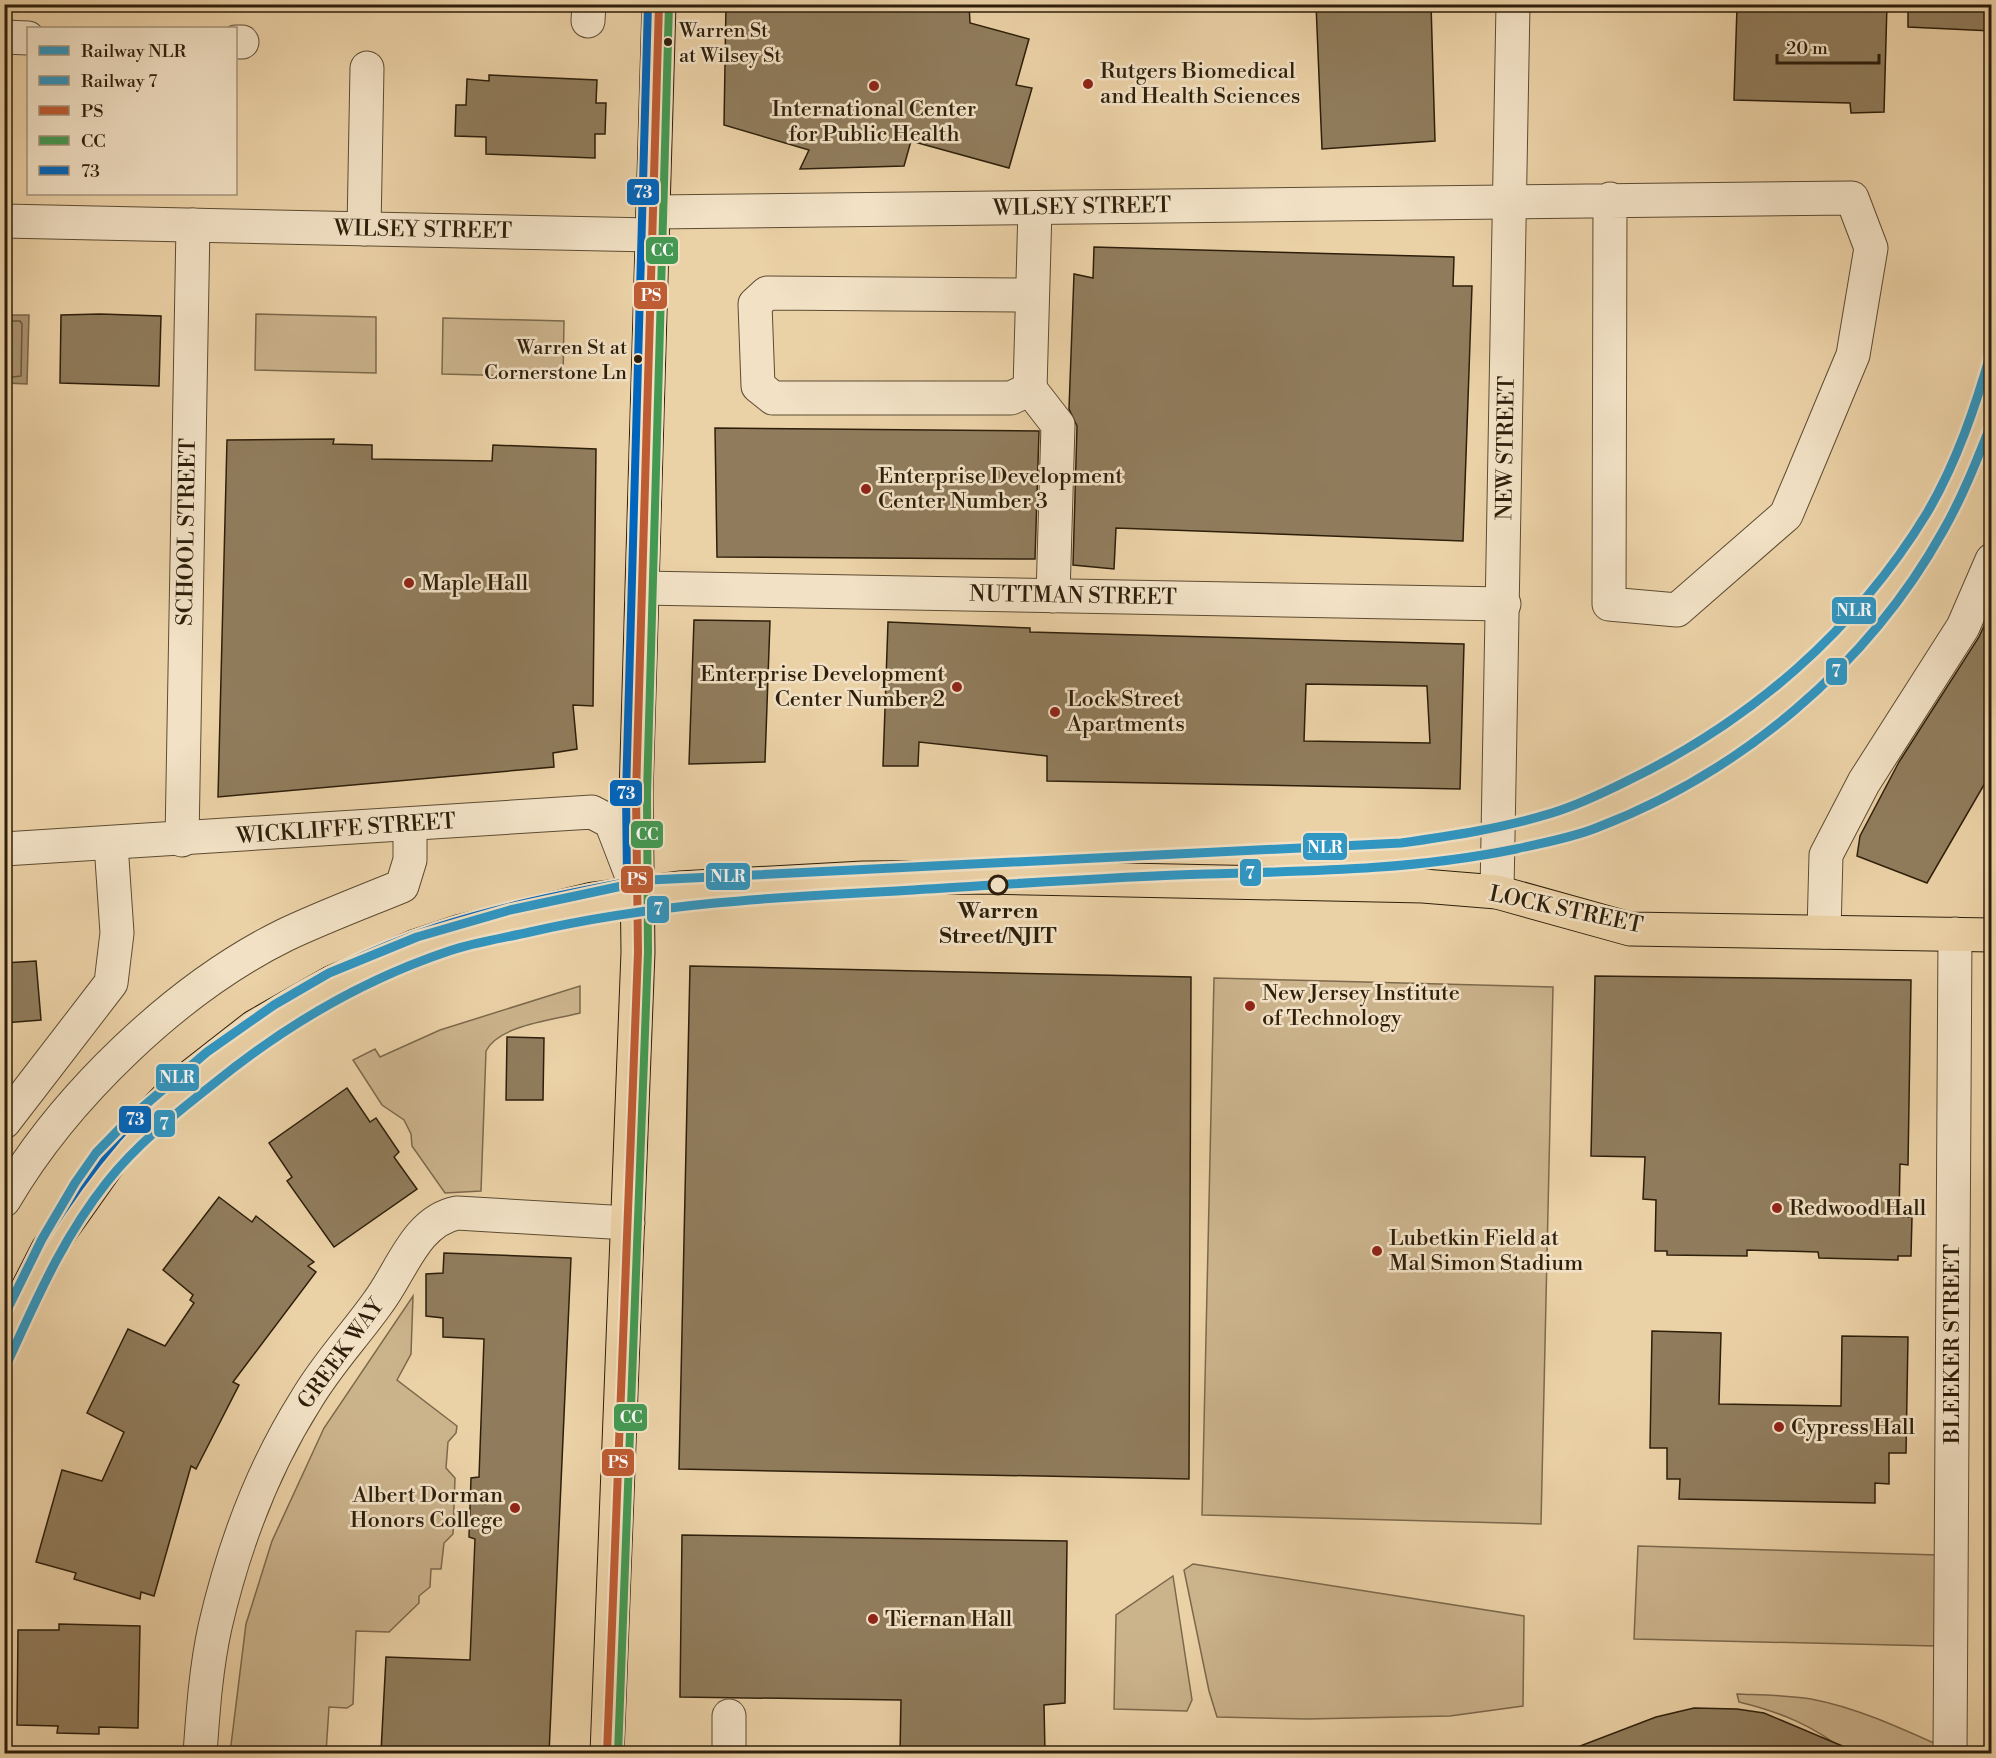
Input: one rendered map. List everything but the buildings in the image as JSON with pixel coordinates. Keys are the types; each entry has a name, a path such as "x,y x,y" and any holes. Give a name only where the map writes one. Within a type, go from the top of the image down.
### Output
{"main road":[{"path":"607,1754 628,1222 638,891 636,794 658,4"},
{"name":"LOCK STREET","path":"4,1335 48,1249 121,1146 182,1084 254,1027 333,982 416,946 546,910 638,891 863,878 1423,886 1497,892 1630,928 1992,935"}],"street":[{"name":"NEW STREET","path":"1497,892 1504,604 1513,4"},
{"path":"4,37 27,38"},
{"path":"364,229 367,68"},
{"name":"WILSEY STREET","path":"4,221 364,229 653,224 1035,208 1611,199 1852,198 1871,248 1853,355 1786,515 1677,610 1609,604 1611,199"},
{"path":"1020,393 1022,295 1035,208"},
{"name":"SCHOOL STREET","path":"182,840 193,225"},
{"path":"1022,295 767,293 755,304 758,386 773,398 1020,393 1058,425 1053,596"},
{"path":"1824,932 1826,855 1864,782 1963,627 1992,560"},
{"name":"NUTTMAN STREET","path":"643,588 1504,604"},
{"name":"WICKLIFFE STREET","path":"4,849 182,840 592,812 611,822 638,891"},
{"path":"4,1200 43,1142 84,1091 144,1033 188,998 253,953 284,936 402,886 410,860 410,825"},
{"path":"4,1122 111,983 117,933 111,844"},
{"name":"BLEEKER STREET","path":"1950,1754 1955,934"},
{"name":"GREEK WAY","path":"200,1754 206,1683 215,1628 232,1567 257,1498 304,1402 331,1360 379,1301 427,1227 442,1216 458,1213 628,1222"},
{"path":"729,1716 729,1754"}],"shaded area":[{"path":"256,314 376,317 376,373 255,370"},
{"path":"443,318 564,321 563,377 442,374"},
{"name":"Lubetkin Field at Mal Simon Stadium","path":"1214,978 1553,987 1541,1524 1202,1515"},
{"path":"580,986 580,1013 514,1029 493,1042 486,1051 481,1191 445,1193 412,1146 411,1134 404,1120 382,1105 353,1060 375,1049 380,1057 440,1030"},
{"path":"413,1296 411,1354 397,1380 457,1426 456,1433 448,1442 446,1468 455,1478 453,1534 444,1543 441,1569 431,1569 430,1587 419,1596 419,1603 389,1632 356,1631 353,1704 347,1708 329,1707 326,1753 230,1753 246,1624 272,1541 324,1428"},
{"path":"1638,1546 1937,1555 1936,1646 1634,1639"},
{"path":"1193,1564 1524,1616 1523,1706 1450,1716 1307,1719 1217,1717 1209,1691 1184,1570"},
{"path":"1173,1576 1192,1700 1187,1711 1114,1709 1116,1615"},
{"path":"1737,1694 1774,1695 1827,1702 1859,1712 1936,1744 1936,1753 1847,1753 1835,1743 1796,1721 1769,1710 1739,1702"}],"water":[{"path":"5,315 29,315 27,384 5,383"}],"rail line":[{"name":"NLR","path":"4,1316 42,1239 75,1183 96,1153 131,1117 207,1052 274,1005 329,973 417,937 510,910 650,880 1401,843 1477,831 1534,818 1571,806 1618,785 1673,757 1757,701 1833,634 1867,596 1899,556 1938,494 1965,433 1992,349"},
{"name":"7","path":"4,1370 50,1273 76,1226 118,1168 156,1130 239,1064 324,1007 385,976 449,951 576,922 713,903 1091,879 1362,868 1439,861 1516,849 1567,837 1596,828 1649,805 1700,777 1749,745 1795,710 1838,670 1877,627 1912,580 1943,531 1963,491 1992,422"}],"transit line":[{"name":"73","path":"4,1311 42,1243 84,1181 130,1125 181,1074 237,1028 298,989 364,955 437,927 484,913 627,882 626,794 648,4"},
{"name":"PS","path":"607,1754 638,952 636,794 659,4"},
{"name":"CC","path":"618,1754 648,952 647,794 669,4"}],"place":[{"name":"Warren St at Wilsey St","path":"668,42"},
{"name":"Rutgers Biomedical and Health Sciences","path":"1088,84"},
{"name":"International Center for Public Health","path":"874,86"},
{"name":"Warren St at Cornerstone Ln","path":"638,359"},
{"name":"Enterprise Development Center Number 3","path":"866,489"},
{"name":"Maple Hall","path":"409,583"},
{"name":"Enterprise Development Center Number 2","path":"957,687"},
{"name":"Lock Street Apartments","path":"1055,712"},
{"name":"Warren Street/NJIT","path":"998,885"},
{"name":"New Jersey Institute of Technology","path":"1250,1006"},
{"name":"Redwood Hall","path":"1777,1208"},
{"name":"Lubetkin Field at Mal Simon Stadium","path":"1377,1251"},
{"name":"Cypress Hall","path":"1779,1427"},
{"name":"Albert Dorman Honors College","path":"515,1508"},
{"name":"Tiernan Hall","path":"873,1619"}]}
